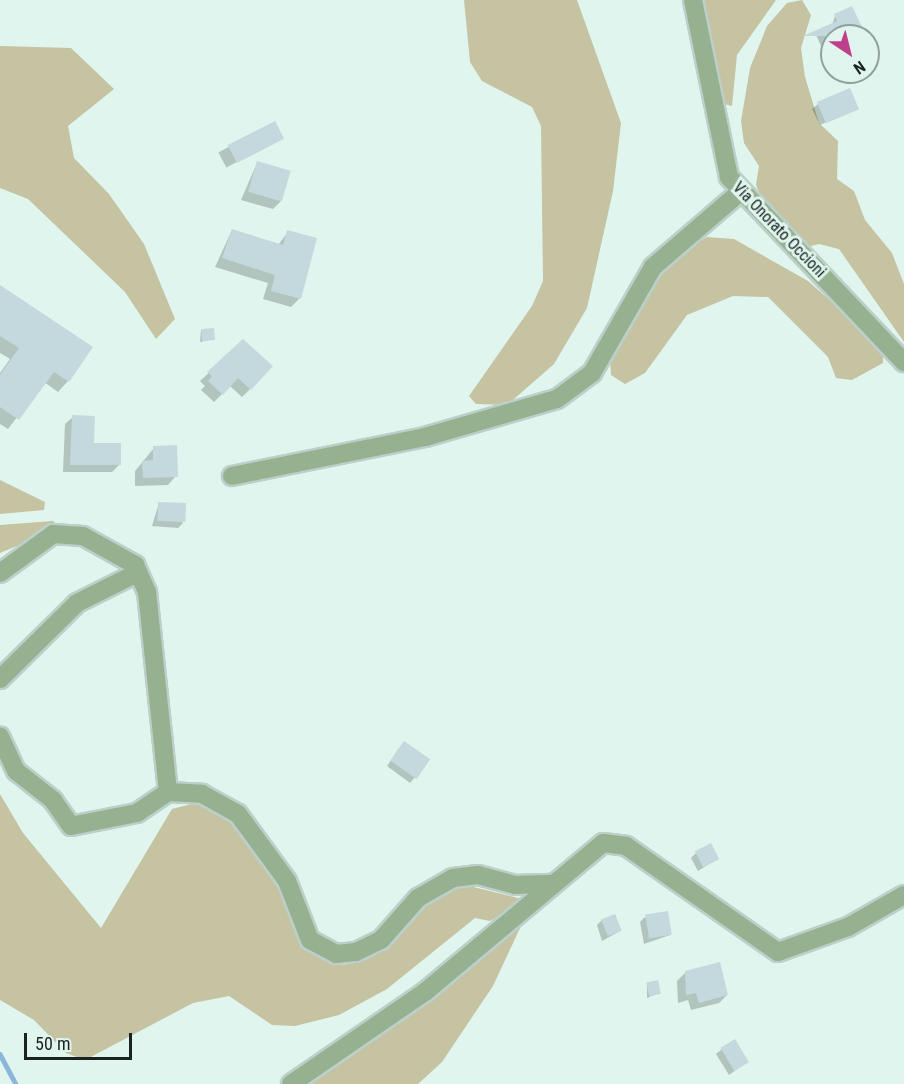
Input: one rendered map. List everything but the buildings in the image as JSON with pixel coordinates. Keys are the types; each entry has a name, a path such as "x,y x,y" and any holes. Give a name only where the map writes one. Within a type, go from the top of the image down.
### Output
{"street":[{"name":"Via Onorato Occioni","path":"693,0 718,142 739,193 873,323 904,362"},
{"path":"232,476 436,434 557,399 599,364 653,267 739,193"},
{"path":"0,573 36,542 70,533 116,552 137,573 147,592 168,792"},
{"path":"0,679 77,603 137,573"},
{"path":"0,736 16,771 52,800 71,826 137,813 168,792 202,794 238,814 287,881 310,940 336,954 356,952 381,940 418,898 453,878 478,875 515,885 553,884"},
{"path":"291,1084 425,992 603,843 619,842 778,952 848,927 904,895"}],"shaded area":[{"path":"464,0 577,0 621,123 613,191 587,308 554,364 507,405 476,404 469,396 532,306 543,281 541,126 532,107 482,81 470,62"},
{"path":"704,0 776,0 737,55 732,106 724,104"},
{"path":"802,0 811,15 801,48 805,77 819,123 838,141 837,179 854,191 865,220 892,253 904,284 904,342 839,249 819,244 803,248 762,200 756,185 759,166 744,143 741,121 750,68 767,26 787,3"},
{"path":"0,46 71,48 114,89 68,126 74,158 109,194 144,244 175,319 156,339 125,292 28,199 0,188"},
{"path":"707,237 734,239 808,281 866,332 883,354 883,363 852,380 836,378 828,357 768,297 733,296 687,315 645,373 625,384 611,375 610,360 667,261"},
{"path":"0,480 45,502 44,510 0,514"},
{"path":"53,521 60,528 0,553 0,525"},
{"path":"0,794 23,833 101,928 172,809 203,801 222,811 255,847 279,886 296,933 315,955 343,965 365,960 435,895 461,884 526,900 490,921 475,918 387,989 339,1015 295,1026 272,1025 229,996 193,1003 85,1060 66,1053 34,1020 0,1000"},
{"path":"515,919 521,926 493,986 442,1062 418,1084 298,1084"}],"waterway":[{"path":"0,1054 16,1084"}]}
